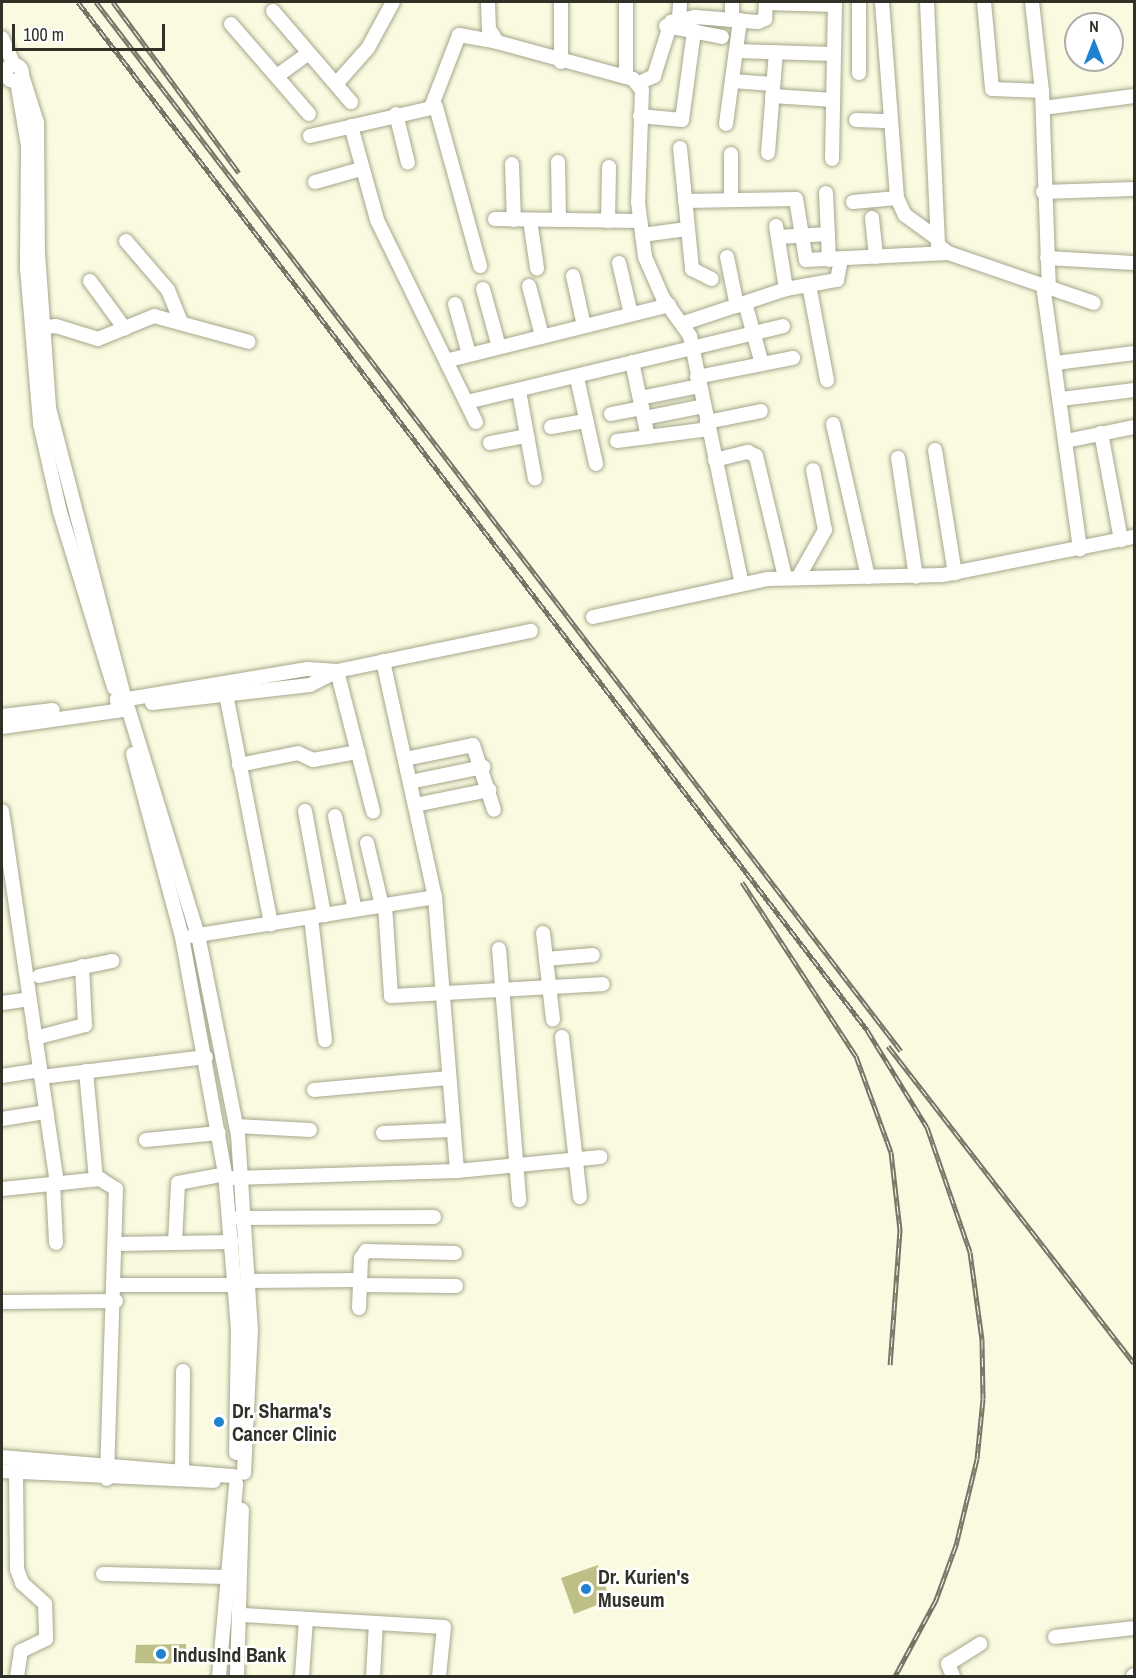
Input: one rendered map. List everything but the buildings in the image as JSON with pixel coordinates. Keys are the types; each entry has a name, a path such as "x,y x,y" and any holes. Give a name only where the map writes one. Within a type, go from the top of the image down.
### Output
{"street":[{"path":"336,84 368,48 393,2"},
{"path":"488,2 497,42"},
{"path":"561,2 561,62"},
{"path":"626,2 632,80 640,116 641,228 653,279 669,305 684,323 692,350 742,584"},
{"path":"680,2 680,18"},
{"path":"726,124 736,51 736,20 732,2"},
{"path":"480,266 432,105 459,35 497,42 561,62 632,80 657,71 666,26 680,18 762,21 766,2 835,3 832,159"},
{"path":"859,2 859,73"},
{"path":"882,2 897,198 905,215 935,237 948,253"},
{"path":"927,2 935,237"},
{"path":"984,2 992,89 1042,91"},
{"path":"1032,2 1042,91 1046,286 1080,549"},
{"path":"273,11 351,102"},
{"path":"231,24 309,114"},
{"path":"666,26 722,37"},
{"path":"640,116 682,120 694,31"},
{"path":"2,38 28,146 40,424 60,512 198,935 236,1126 246,1218 242,1283 238,1478 243,1615 237,1677"},
{"path":"736,51 833,54"},
{"path":"768,153 776,52"},
{"path":"277,76 309,53"},
{"path":"732,81 833,100"},
{"path":"1042,108 1134,96"},
{"path":"310,136 432,105"},
{"path":"396,114 408,163"},
{"path":"856,120 891,121"},
{"path":"351,126 361,169 386,239 449,360 476,422"},
{"path":"680,148 692,269 712,279"},
{"path":"730,154 731,199"},
{"path":"558,162 559,220"},
{"path":"512,164 514,220"},
{"path":"608,221 609,166"},
{"path":"315,182 361,169"},
{"path":"1043,192 1134,189"},
{"path":"684,323 786,289 837,280 835,259 828,234 826,193"},
{"path":"854,202 897,198"},
{"path":"685,201 796,199 804,259 948,253 1094,303"},
{"path":"872,218 876,257"},
{"path":"495,219 608,221 641,228 687,229"},
{"path":"530,220 537,268"},
{"path":"786,289 777,232 801,236 828,234"},
{"path":"126,241 168,290 181,323"},
{"path":"727,257 762,364"},
{"path":"1047,258 1134,263"},
{"path":"619,263 631,314"},
{"path":"573,276 584,326"},
{"path":"90,281 125,329"},
{"path":"809,285 827,380"},
{"path":"529,286 542,336"},
{"path":"483,289 498,347"},
{"path":"455,304 469,354"},
{"path":"449,360 669,305"},
{"path":"36,326 98,339 154,316 249,342"},
{"path":"467,402 519,392 783,326"},
{"path":"1056,363 1134,353"},
{"path":"642,408 698,381 793,358"},
{"path":"632,362 648,437"},
{"path":"577,378 596,464"},
{"path":"1061,399 1134,390"},
{"path":"519,392 535,479"},
{"path":"611,414 642,408 704,406"},
{"path":"617,441 708,425 761,411"},
{"path":"551,426 586,421"},
{"path":"833,424 868,577"},
{"path":"1066,441 1134,427"},
{"path":"593,617 742,584 792,576 916,577 955,573 1128,539 1101,434"},
{"path":"490,443 527,436"},
{"path":"935,450 955,573"},
{"path":"715,459 748,452 756,456 792,576"},
{"path":"898,458 916,577"},
{"path":"792,576 824,538 813,470"},
{"path":"2,716 225,690 310,685 337,671 531,631"},
{"path":"383,661 435,897 451,1130 457,1171"},
{"path":"337,671 373,811"},
{"path":"225,690 271,924"},
{"path":"2,727 123,703"},
{"path":"123,703 182,937 206,1057 219,1133 232,1242 242,1283"},
{"path":"405,759 473,745 483,767 494,810"},
{"path":"239,765 298,753 313,760 358,752"},
{"path":"410,782 483,767"},
{"path":"415,805 489,790"},
{"path":"2,811 7,887 29,999 55,1183 56,1243"},
{"path":"304,811 317,916 324,1040"},
{"path":"335,816 355,910"},
{"path":"367,843 384,905 391,996 603,984"},
{"path":"182,937 435,897"},
{"path":"543,933 553,1019"},
{"path":"498,949 519,1200"},
{"path":"546,959 593,955"},
{"path":"39,975 112,961"},
{"path":"35,1038 82,1029 82,966"},
{"path":"2,1003 29,999"},
{"path":"562,1037 580,1197"},
{"path":"2,1076 86,1071 206,1057"},
{"path":"86,1071 96,1179"},
{"path":"314,1090 448,1078"},
{"path":"2,1119 46,1112"},
{"path":"236,1126 310,1130"},
{"path":"383,1133 451,1130"},
{"path":"146,1140 219,1133"},
{"path":"175,1243 178,1183 225,1176 457,1171 600,1157"},
{"path":"2,1189 96,1179 116,1189 116,1301 107,1479"},
{"path":"229,1218 434,1217"},
{"path":"117,1244 232,1242"},
{"path":"359,1308 360,1258 366,1251 455,1253"},
{"path":"116,1285 360,1282 456,1286"},
{"path":"2,1302 116,1301"},
{"path":"182,1470 183,1371"},
{"path":"2,1457 182,1470 238,1478"},
{"path":"2,1471 107,1479 238,1478"},
{"path":"16,1472 17,1569 22,1583 45,1604 46,1639 21,1651 17,1677"},
{"path":"219,1677 238,1478"},
{"path":"103,1574 228,1577"},
{"path":"243,1615 444,1627 439,1677"},
{"path":"302,1677 306,1619"},
{"path":"373,1677 376,1623"},
{"path":"1055,1637 1134,1628"},
{"path":"953,1677 948,1664 980,1644"}],"railway":[{"path":"78,2 867,1030 927,1127 970,1252 982,1340 983,1399 977,1459 956,1545 936,1600 895,1676"},
{"path":"96,2 901,1051"},
{"path":"113,2 239,173"},
{"path":"742,882 856,1056 891,1152 900,1230 890,1365"},
{"path":"888,1046 1134,1363"}],"place":[{"name":"Dr. Sharma's Cancer Clinic","path":"219,1422"},
{"name":"Dr. Kurien's Museum","path":"586,1589"},
{"name":"IndusInd Bank","path":"161,1654"}]}
